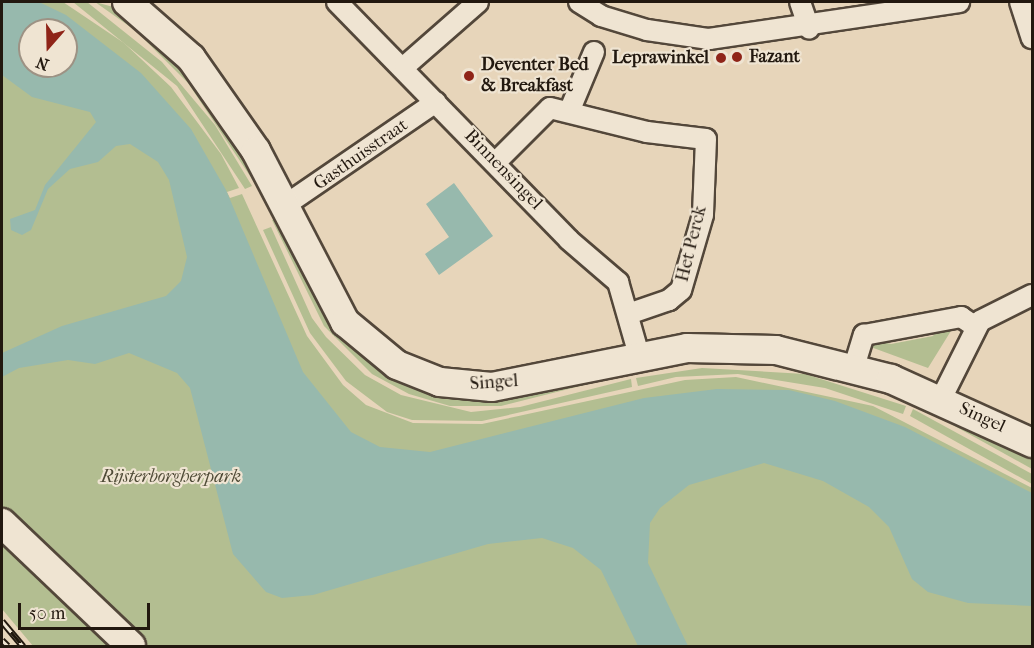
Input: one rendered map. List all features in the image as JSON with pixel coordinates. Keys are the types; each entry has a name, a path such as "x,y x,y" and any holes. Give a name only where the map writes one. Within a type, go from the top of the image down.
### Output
{"street":[{"name":"Singel","path":"127,2 191,58 256,151 345,322 381,355 411,372 452,384 492,387 639,355 734,347 854,366 941,399 1032,443"},
{"name":"Binnensingel","path":"337,2 405,66 436,102 569,240 618,282 631,313 639,355"},
{"path":"405,66 478,2"},
{"path":"579,2 619,22 674,35 743,37 959,2"},
{"path":"800,2 809,28"},
{"path":"1020,2 1032,38"},
{"path":"569,112 594,52"},
{"name":"Gasthuisstraat","path":"284,206 436,102"},
{"name":"Het Perck","path":"496,162 550,108 647,132 706,139 703,215 681,290 669,300 631,313"},
{"path":"941,399 976,327 992,311 1032,295"},
{"path":"854,366 864,335 961,317 976,327"},
{"path":"2,524 131,646"}],"green space":[{"name":"Rijsterborgherpark","path":"2,2 63,2 124,43 171,87 221,154 239,188 227,192 230,198 242,194 307,336 343,385 366,405 413,423 482,424 685,380 736,377 873,406 1032,488 1032,646 33,646 2,609"},
{"path":"73,2 87,2 162,62 215,125 252,186 245,189 177,86"},
{"path":"95,2 117,8 177,58 263,182 256,185 188,83 136,31"},
{"path":"280,217 396,374 636,372 501,406 450,406 409,394 372,374 324,326 272,220"},
{"path":"271,227 312,318 326,337 365,375 401,395 471,412 520,407 631,379 632,387 482,421 412,420 387,412 346,381 310,333 263,230"},
{"path":"954,326 928,368 868,346 871,339 891,344 933,336 939,328"},
{"path":"702,368 805,374 906,406 903,414 825,388 738,374 676,377 638,386 636,378"},
{"path":"913,409 1032,474 1032,484 910,416"},
{"path":"955,416 1032,455 1032,469 951,424"}],"water":[{"path":"2,2 39,2 70,18 18,18 18,78 78,78 78,24 141,73 191,129 226,190 303,372 351,432 380,447 430,452 644,398 717,389 789,390 835,401 905,427 1032,493 1032,606 968,603 928,592 912,579 889,527 869,507 823,481 764,463 689,485 660,508 650,523 648,563 688,646 638,646 601,570 573,548 542,538 488,544 313,595 282,598 266,592 233,554 190,388 177,373 129,353 95,364 68,360 19,368 2,377 2,353 62,326 166,296 181,281 187,257 169,180 158,162 130,144 116,146 98,162 70,169 48,189 31,230 22,235 11,230 10,219 35,210 45,185 96,122 90,112 32,97 2,75"},
{"path":"454,183 493,236 439,275 425,254 449,237 426,204"}],"railway":[{"path":"2,621 23,646"},
{"path":"2,640 8,646"}],"place":[{"name":"Fazant","path":"737,57"},
{"name":"Leprawinkel","path":"721,58"},
{"name":"Deventer Bed & Breakfast","path":"469,76"}]}
